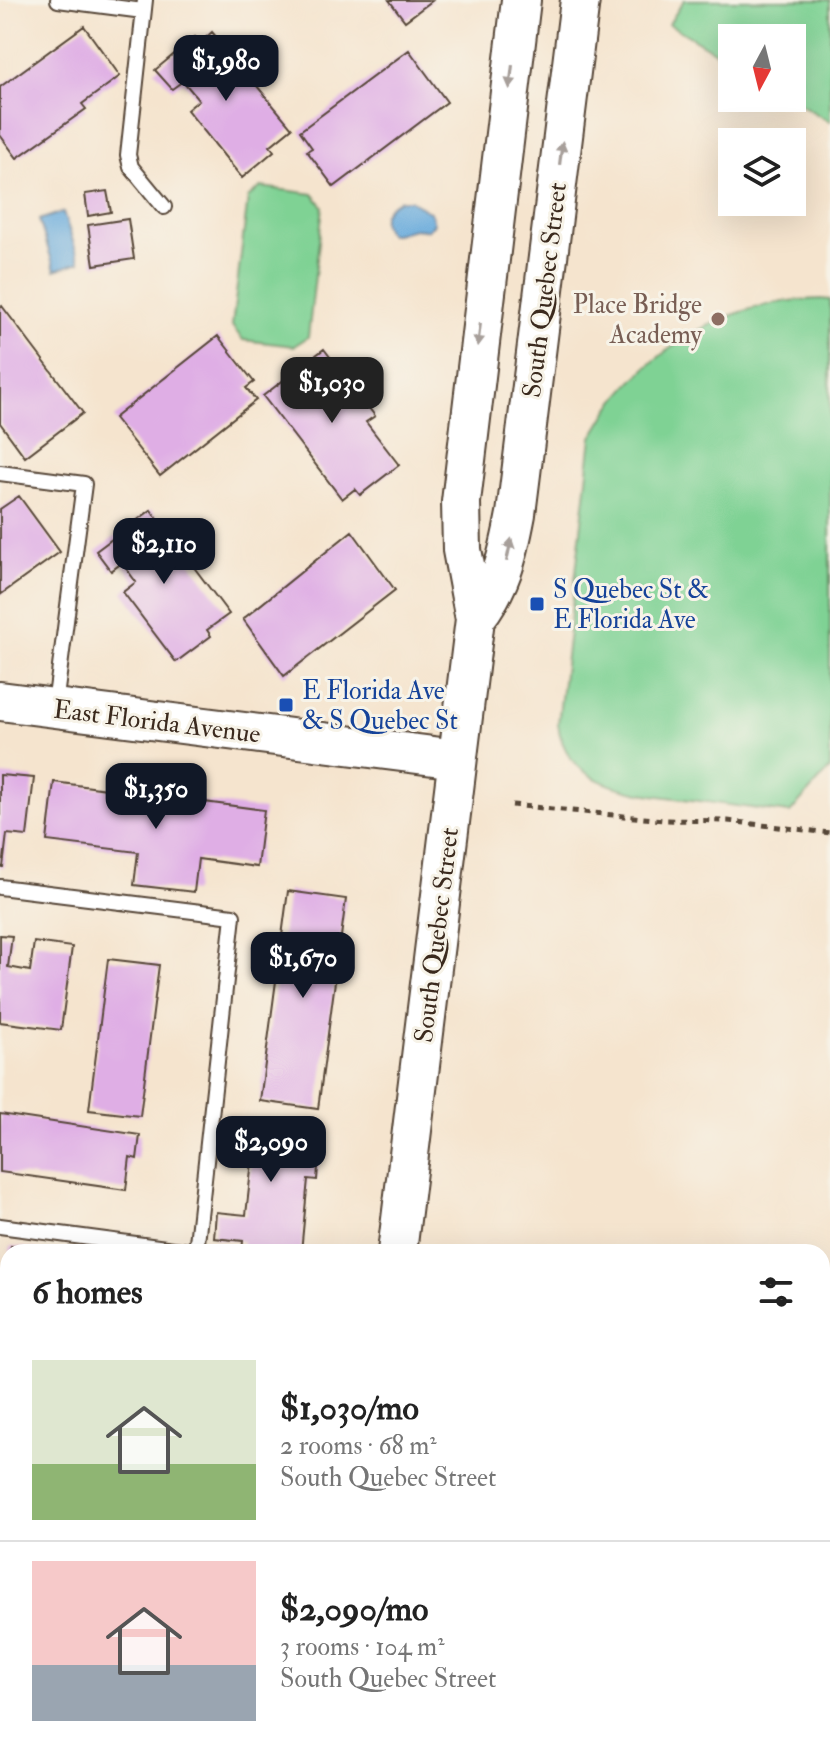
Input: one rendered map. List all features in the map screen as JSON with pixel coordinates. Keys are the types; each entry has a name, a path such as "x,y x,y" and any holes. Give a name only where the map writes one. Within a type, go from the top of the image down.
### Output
{"main road":[{"name":"South Quebec Street","path":"398,1244 475,619 462,550 461,493 521,0"},
{"name":"South Quebec Street","path":"475,619 492,597 504,571 516,514 580,0"},
{"name":"East Florida Avenue","path":"0,701 457,759"}],"lane":[{"path":"58,0 144,5 128,155 131,167 164,207"},
{"path":"0,473 84,484 55,708"},
{"path":"0,887 233,916 197,1244"},
{"path":"0,1226 136,1244"}],"path":[{"path":"512,805 664,820 728,821 830,833"}],"green space":[{"path":"684,0 830,0 830,122 806,108 806,24 718,24 718,54 669,24"},
{"path":"261,187 313,194 323,206 308,337 294,346 243,340 232,326 248,198"},
{"name":"Place Bridge Academy","path":"830,300 830,769 790,813 649,794 608,784 575,763 564,746 558,724 592,437 628,385 687,337 758,307"}],"water":[{"path":"400,200 410,200 431,213 434,224 427,230 389,234 383,223 384,214"},
{"path":"63,212 80,262 55,270 39,220"}],"building":[{"path":"389,0 433,0 405,21"},
{"path":"84,26 120,76 82,104 86,109 17,158 0,135 0,87"},
{"path":"212,32 292,128 270,146 274,151 242,178 187,110 199,100 183,81 172,89 155,70 195,37 200,43"},
{"path":"409,50 447,102 334,187 307,151 312,148 300,131"},
{"path":"107,191 111,212 88,216 85,194"},
{"path":"128,219 134,259 94,265 88,225"},
{"path":"2,306 83,413 25,457 0,423"},
{"path":"218,336 254,382 246,388 256,400 160,476 114,418"},
{"path":"324,349 375,416 366,422 399,465 360,495 355,489 342,499 263,396"},
{"path":"19,496 60,552 0,595 0,509"},
{"path":"151,510 229,614 207,630 211,636 176,662 123,592 136,582 122,563 111,571 96,551"},
{"path":"352,531 395,590 284,676 243,619"},
{"path":"0,775 34,778 27,836 7,834 3,867 0,867"},
{"path":"54,782 264,810 257,867 198,859 194,892 134,885 138,852 47,841"},
{"path":"288,891 346,899 318,1109 260,1101"},
{"path":"0,935 12,936 8,967 30,971 34,942 72,947 61,1030 0,1022"},
{"path":"108,959 159,965 140,1116 89,1110"},
{"path":"0,1114 140,1135 137,1159 130,1157 126,1190 0,1172"},
{"path":"227,1119 321,1128 317,1180 308,1179 302,1244 243,1244 243,1241 214,1238 216,1212 246,1215 252,1161 223,1158"}],"place":[{"name":"Place Bridge Academy","path":"718,319"},
{"name":"S Quebec St & E Florida Ave","path":"537,604"},
{"name":"E Florida Ave & S Quebec St","path":"286,705"}]}
